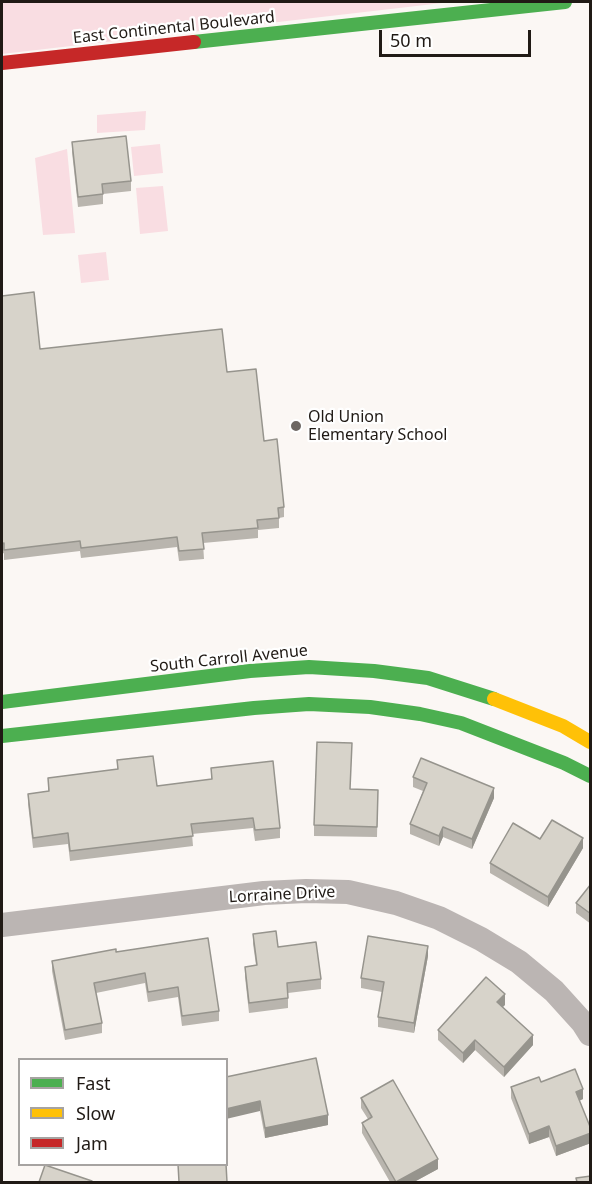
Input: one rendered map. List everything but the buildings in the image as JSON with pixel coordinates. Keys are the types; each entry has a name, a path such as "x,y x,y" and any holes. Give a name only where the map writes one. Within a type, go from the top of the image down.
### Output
{"main road":[{"name":"East Continental Boulevard","path":"2,63 455,8 565,2"},
{"name":"South Carroll Avenue","path":"2,702 250,671 309,667 374,670 428,678 472,691 520,708 591,742"},
{"path":"2,736 254,708 309,704 370,707 420,714 460,723 591,776"}],"street":[{"name":"Lorraine Drive","path":"2,925 264,893 348,892 396,903 439,918 481,939 519,962 554,991 591,1034"}],"shaded area":[{"path":"2,2 451,2 2,54"},
{"path":"146,111 145,130 97,133 97,115"},
{"path":"160,144 163,173 134,176 131,147"},
{"path":"67,149 75,233 43,235 35,158"},
{"path":"163,186 168,231 140,234 136,188"},
{"path":"106,252 109,280 81,283 78,255"}],"traffic: fast":[{"path":"194,42 565,2"},
{"path":"2,702 250,671 309,667 374,671 428,678 494,699"},
{"path":"2,736 254,708 309,704 370,707 461,723 564,763 590,776"}],"traffic: slow":[{"path":"494,699 563,726 590,742"}],"traffic: jam":[{"path":"2,63 194,42"}],"place":[{"name":"Old Union Elementary School","path":"296,426"}]}
